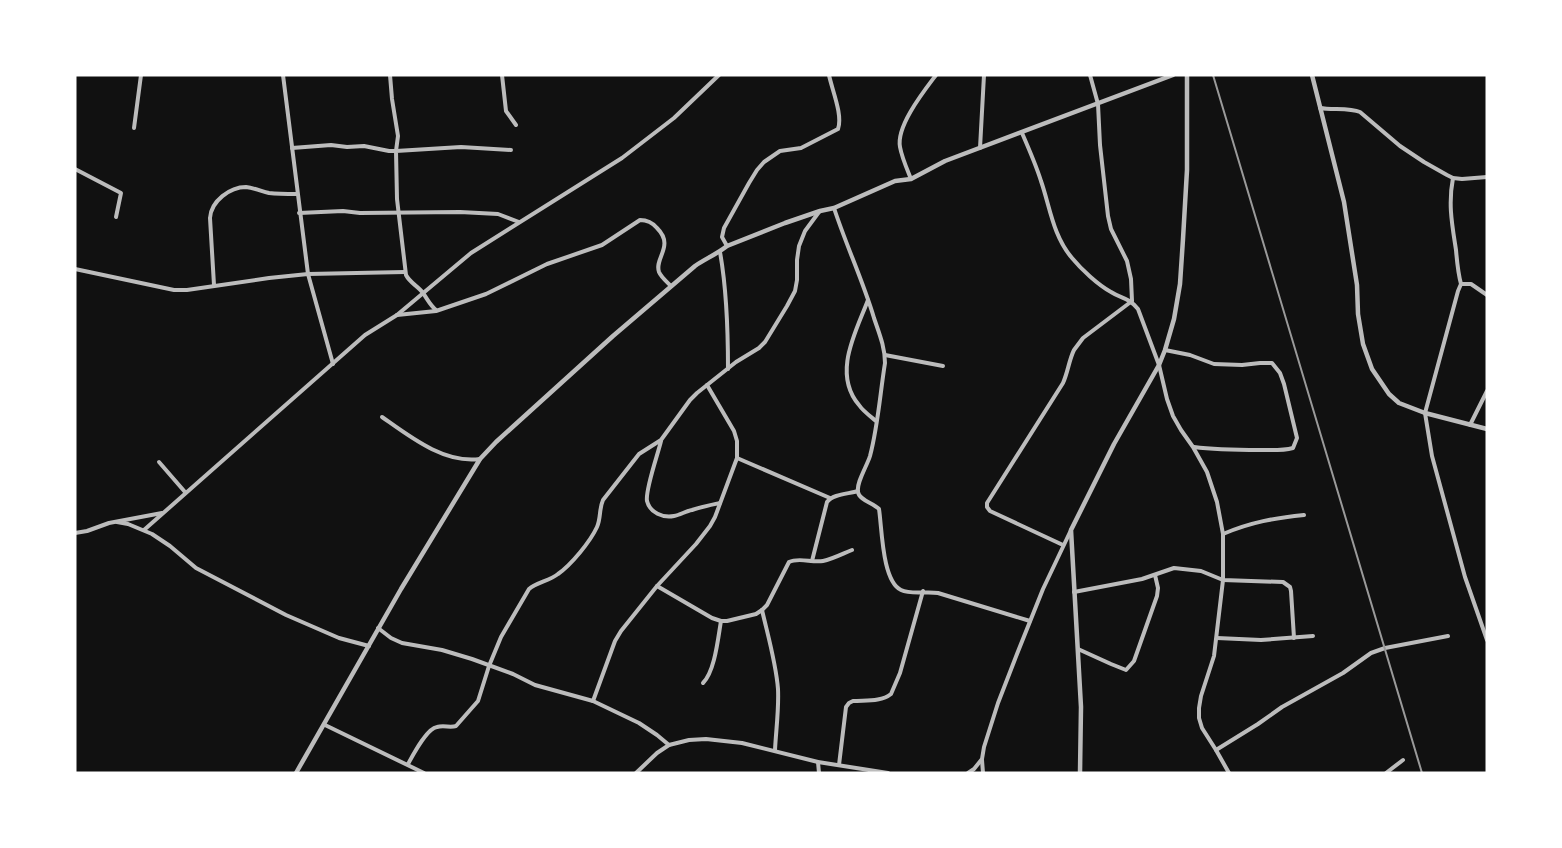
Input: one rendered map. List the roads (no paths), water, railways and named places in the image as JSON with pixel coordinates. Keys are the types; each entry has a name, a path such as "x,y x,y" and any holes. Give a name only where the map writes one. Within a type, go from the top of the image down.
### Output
{"street":[{"path":"134,129 141,75"},
{"path":"283,75 308,274 333,364"},
{"path":"390,75 398,136 396,186 405,272 409,280 423,292 436,311"},
{"path":"502,75 506,111 516,125"},
{"path":"144,530 365,335 397,315 471,253 622,158 674,118 719,75"},
{"path":"727,246 722,237 724,228 749,183 764,162 780,152 801,148 838,129 840,117 829,75"},
{"path":"911,179 900,148 900,136 916,102 936,75"},
{"path":"980,148 984,75"},
{"path":"1090,75 1098,104 1108,216 1111,229 1127,261 1132,301"},
{"path":"296,773 378,628 480,459 613,336 695,266 727,246 785,223 834,208 895,181 911,179 980,148 1173,75"},
{"path":"982,773 984,747 998,703 1063,545 1114,444 1166,350 1180,284 1187,170 1188,75"},
{"path":"1312,75 1344,202 1357,285 1358,314 1366,357 1379,381 1399,403 1425,413 1487,429"},
{"path":"1320,108 1354,109 1360,112 1400,146 1453,178 1487,177"},
{"path":"1022,133 1041,180 1061,243 1072,259 1110,292 1132,301 1138,309 1159,365 1173,416 1193,447 1213,487 1223,534 1223,580 1214,656 1199,708 1202,728 1228,773"},
{"path":"292,148 359,146 389,151 461,147 511,150"},
{"path":"75,170 121,193 116,218"},
{"path":"1453,178 1450,216 1461,284 1425,413 1432,456 1465,577 1487,640"},
{"path":"214,285 210,218 212,208 217,201 238,188 255,188 278,194 297,194"},
{"path":"834,208 869,299 885,355 870,454 858,491 863,500 873,503 879,509 889,575 895,586 901,590 938,593 1030,621"},
{"path":"720,503 676,516 658,514 651,509 647,501 648,488 661,440 690,400 736,362 765,342 795,291 799,246 805,231 820,211"},
{"path":"299,213 460,212 498,214 520,222"},
{"path":"397,315 436,311 486,294 547,264 602,245 640,220 654,224 662,233 664,246 658,271 672,286"},
{"path":"720,252 728,312 728,370"},
{"path":"75,269 174,290 308,274 405,272"},
{"path":"1461,284 1471,284 1487,295"},
{"path":"869,299 849,347 846,365 851,392 858,405 876,421"},
{"path":"1063,545 990,511 987,503 1063,383 1071,356 1083,338 1132,301"},
{"path":"1166,350 1190,355 1214,364 1272,363 1276,365 1284,384 1297,438 1293,448 1221,450 1193,447"},
{"path":"885,355 943,366"},
{"path":"593,701 615,641 657,586 710,526 737,458 737,441 734,431 707,385"},
{"path":"1470,425 1487,391"},
{"path":"382,417 434,449 461,459 480,459"},
{"path":"408,764 430,729 439,726 453,728 464,719 478,701 501,637 529,589 533,585 556,576 564,569 597,528 600,505 603,500 639,454 661,440"},
{"path":"737,458 830,498 858,491"},
{"path":"159,462 185,492"},
{"path":"812,561 830,498"},
{"path":"75,533 109,523 163,513"},
{"path":"1223,534 1262,521 1304,515"},
{"path":"117,522 144,530 163,540 196,568 252,598 339,638 369,646"},
{"path":"1071,530 1081,707 1080,773"},
{"path":"657,586 721,621 756,614 762,610 767,605 789,562 795,559 826,560 852,550"},
{"path":"1074,592 1142,579 1174,568 1201,571 1223,580 1286,584 1291,591 1294,638"},
{"path":"1078,648 1126,670 1134,661 1157,596 1155,575"},
{"path":"839,765 846,707 853,701 883,698 891,694 908,648 923,591"},
{"path":"762,610 777,687 775,750"},
{"path":"703,683 713,663 721,621"},
{"path":"378,628 402,643 472,659 513,674 534,685 593,701 639,723 669,745"},
{"path":"1217,638 1261,640 1313,636"},
{"path":"1216,750 1282,707 1343,673 1371,653 1385,648 1449,636"},
{"path":"325,725 424,773"},
{"path":"636,773 669,745 706,739 742,743 818,762 888,773"},
{"path":"968,773 982,759"},
{"path":"1386,773 1403,760"},
{"path":"818,762 819,773"}],"railway":[{"path":"1213,75 1422,773"}]}
